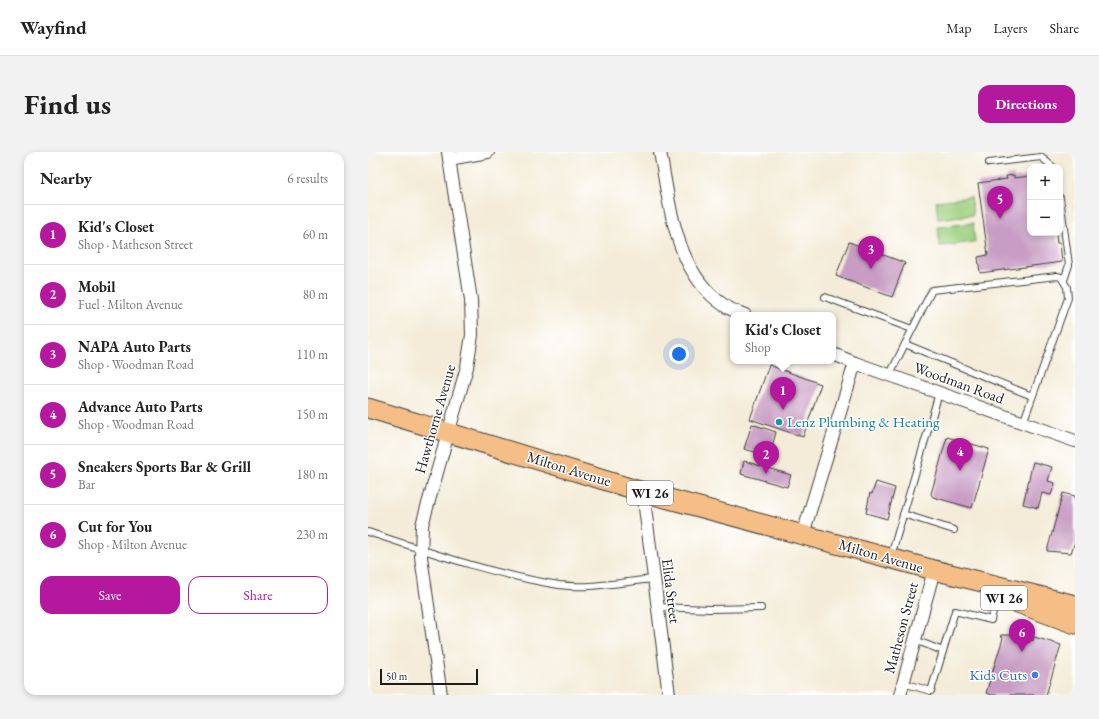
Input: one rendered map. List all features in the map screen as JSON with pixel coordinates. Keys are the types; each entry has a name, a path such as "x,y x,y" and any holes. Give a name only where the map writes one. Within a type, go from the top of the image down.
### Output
{"main road":[{"name":"Milton Avenue","path":"368,408 643,492 934,570 1075,605"},
{"name":"Milton Avenue","path":"934,570 941,576 1075,624"}],"street":[{"path":"448,155 488,152"},
{"path":"660,152 675,229 685,257 702,286 725,306 738,312"},
{"name":"Hawthorne Avenue","path":"441,695 421,549 422,525 467,367 472,335 471,300 448,155"},
{"name":"Woodman Road","path":"836,355 889,376 1075,441"},
{"path":"803,534 855,363"},
{"name":"Elida Street","path":"643,492 669,695"},
{"name":"Matheson Street","path":"900,695 934,570"}],"lane":[{"path":"989,163 1041,157 1049,164"},
{"path":"1023,423 1068,298 1064,280 1069,265 1060,200"},
{"path":"889,376 930,292 935,289 1057,276 1064,280"},
{"path":"825,297 912,330"},
{"path":"905,344 1032,396"},
{"path":"890,558 939,393"},
{"path":"903,514 954,530"},
{"path":"368,532 421,549 503,572 560,585 584,585 653,579"},
{"path":"903,683 931,691 955,611 991,620 997,595"},
{"path":"657,607 710,609 761,608"},
{"path":"915,640 943,651"}],"green space":[{"path":"971,197 973,215 938,219 936,201"},
{"path":"973,223 975,242 940,246 938,227"}],"building":[{"path":"1014,175 1014,178 1027,176 1027,236 1056,236 1057,243 1060,243 1062,262 980,273 978,257 988,255 978,183 1007,179 1006,176"},
{"path":"849,242 905,263 892,297 836,276"},
{"path":"769,365 821,384 803,437 750,419"},
{"path":"752,424 776,432 771,451 762,454 744,449"},
{"path":"947,437 989,449 972,508 933,497 931,494"},
{"path":"744,461 791,475 787,487 741,474"},
{"path":"1033,462 1052,467 1048,481 1055,483 1051,495 1042,493 1038,508 1023,504"},
{"path":"876,482 895,488 887,519 866,513 870,493 872,494"},
{"path":"1063,493 1075,496 1075,542 1071,553 1047,551"},
{"path":"1027,635 1033,641 1034,637 1061,645 1046,695 993,695 986,693 1003,638 1000,636"}],"place":[{"name":"Sneakers Sports Bar & Grill","path":"1000,219"},
{"name":"NAPA Auto Parts","path":"871,269"},
{"name":"Kid's Closet","path":"783,410"},
{"name":"Lenz Plumbing & Heating","path":"779,422"},
{"name":"Advance Auto Parts","path":"960,471"},
{"name":"Mobil","path":"766,474"},
{"name":"Cut for You","path":"1022,652"},
{"name":"Kids Cuts","path":"1035,675"}]}
